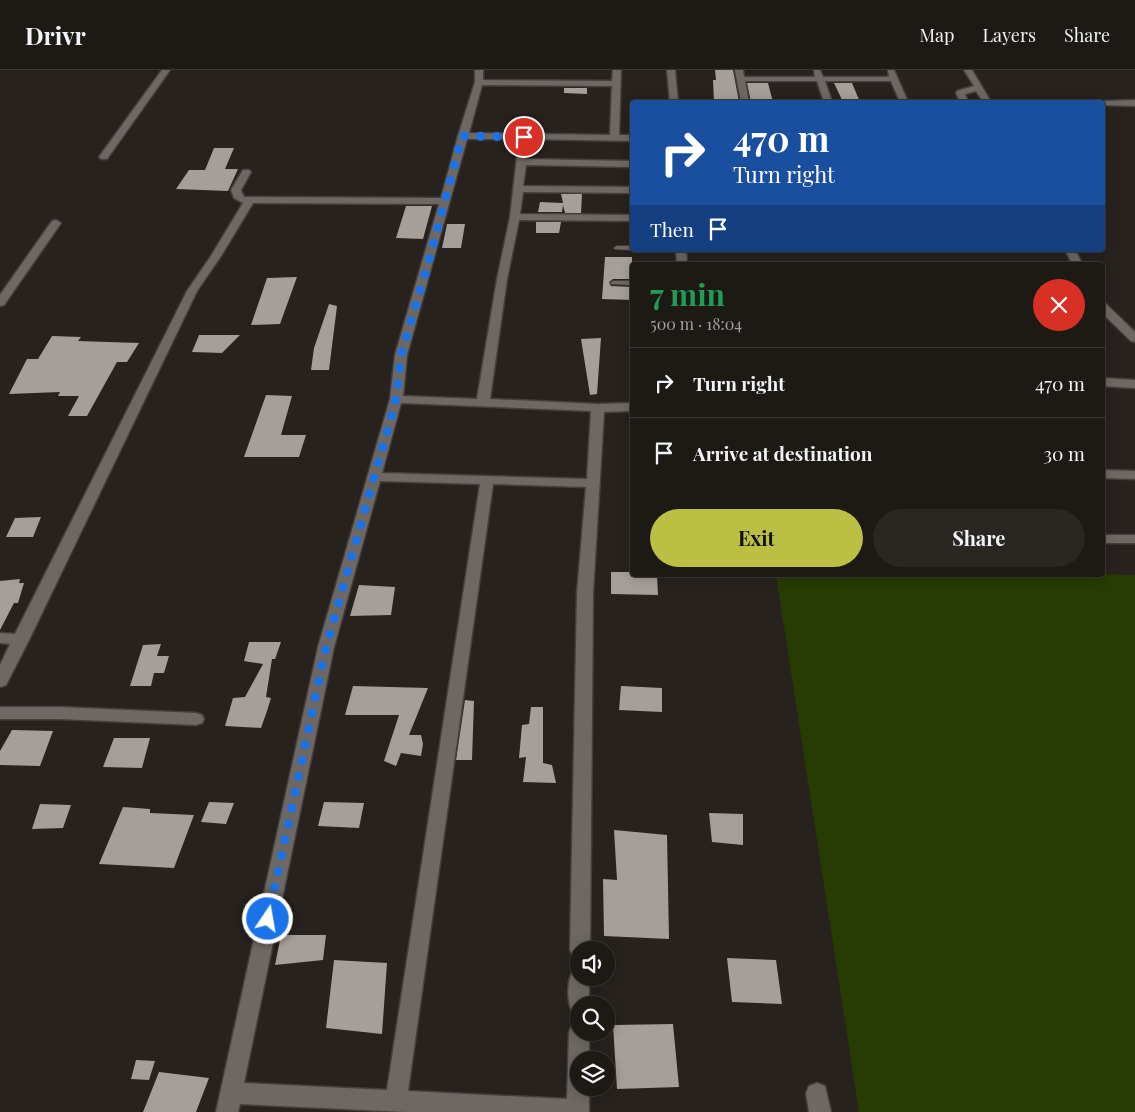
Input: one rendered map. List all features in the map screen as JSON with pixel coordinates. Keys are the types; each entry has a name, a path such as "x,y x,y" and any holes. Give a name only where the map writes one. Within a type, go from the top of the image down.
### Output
{"street":[{"path":"104,157 166,70"},
{"path":"614,138 617,70"},
{"path":"671,70 674,100"},
{"path":"890,70 903,100"},
{"path":"968,70 986,100"},
{"path":"745,100 740,74 818,74 894,79"},
{"path":"818,74 827,100"},
{"path":"579,1041 578,1111 396,1101 229,1103 326,647 396,399 401,355 428,264 479,76 616,84"},
{"path":"963,100 960,93 977,88"},
{"path":"1106,104 1135,103"},
{"path":"462,136 630,138"},
{"path":"483,402 502,279 515,217 524,137"},
{"path":"522,162 630,164"},
{"path":"246,172 236,190 237,196 242,200 444,201"},
{"path":"517,189 630,190"},
{"path":"0,682 192,291 216,256 249,201"},
{"path":"515,217 630,218"},
{"path":"0,303 56,223"},
{"path":"1105,309 1135,338"},
{"path":"1105,382 1135,384"},
{"path":"396,399 598,408 630,407"},
{"path":"580,941 585,593 598,408"},
{"path":"1105,474 1135,475"},
{"path":"375,477 592,483"},
{"path":"396,1101 487,480"},
{"path":"1105,539 1135,539"},
{"path":"0,638 22,640"},
{"path":"0,713 60,712 196,718"}],"lane":[{"path":"617,248 630,248"},
{"path":"613,282 630,283"}],"green space":[{"path":"1105,574 1135,575 1135,1112 859,1112 776,577 1105,577"}],"building":[{"path":"715,70 733,70 739,100 714,100 713,80 716,80"},
{"path":"747,83 768,83 772,100 751,100"},
{"path":"834,83 852,83 859,100 842,100"},
{"path":"564,88 587,88 587,94 564,93"},
{"path":"214,148 234,148 225,169 238,169 228,191 176,189 189,170 205,170"},
{"path":"561,194 582,194 581,213 565,213 563,205 562,212 538,212 540,202 563,203"},
{"path":"406,206 432,206 423,239 396,238"},
{"path":"536,222 561,222 559,233 536,233"},
{"path":"447,224 465,224 461,248 442,248"},
{"path":"605,257 632,257 632,262 630,262 630,279 613,279 609,282 611,286 630,287 630,300 602,299"},
{"path":"297,277 280,324 251,325 267,278"},
{"path":"329,304 337,306 329,370 311,370 314,348"},
{"path":"199,335 240,335 222,353 192,352"},
{"path":"52,336 81,337 78,341 139,343 127,362 117,362 87,416 68,416 79,396 58,396 60,392 9,394 27,359 38,359"},
{"path":"601,338 597,394 590,395 581,339"},
{"path":"266,395 292,396 281,435 306,435 299,457 244,457"},
{"path":"41,517 33,537 6,537 15,518"},
{"path":"611,572 630,572 630,577 657,577 658,595 611,594"},
{"path":"20,579 19,583 24,583 18,603 14,603 0,630 0,581"},
{"path":"359,585 395,587 391,615 350,616"},
{"path":"249,642 281,642 275,659 272,659 266,697 271,698 261,728 225,726 233,698 245,697 263,664 244,661"},
{"path":"161,644 157,656 169,656 164,673 154,673 151,686 130,686 143,645"},
{"path":"353,686 428,688 409,735 421,735 423,744 421,756 401,753 396,766 384,761 399,715 345,715"},
{"path":"621,686 662,688 662,712 619,710"},
{"path":"465,700 474,701 472,760 456,760"},
{"path":"531,707 543,707 543,763 552,765 556,783 523,782 526,757 519,758 522,725 529,724"},
{"path":"12,730 53,731 40,766 0,765 0,751"},
{"path":"114,738 150,738 142,768 103,767"},
{"path":"209,802 234,803 226,824 201,822"},
{"path":"324,802 364,803 359,828 318,826"},
{"path":"40,804 71,805 63,828 32,829"},
{"path":"123,807 150,809 150,813 194,815 174,868 99,864"},
{"path":"709,813 743,814 743,845 712,842"},
{"path":"614,830 667,835 669,939 604,936 603,879 617,880"},
{"path":"281,935 326,935 323,960 275,965"},
{"path":"727,958 776,960 782,1004 732,1002"},
{"path":"334,960 387,963 382,1034 326,1028"},
{"path":"673,1024 679,1087 617,1089 614,1041 615,1025"},
{"path":"136,1060 155,1061 149,1080 131,1079"},
{"path":"159,1072 209,1078 196,1112 143,1112"}],"route":[{"path":"268,919 326,647 396,399 401,355 428,264 462,136 524,137"}]}
